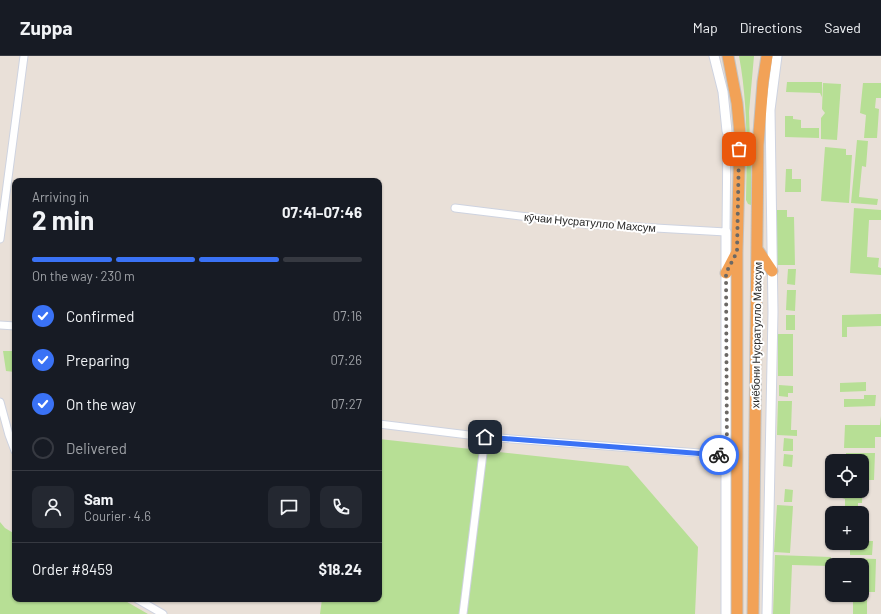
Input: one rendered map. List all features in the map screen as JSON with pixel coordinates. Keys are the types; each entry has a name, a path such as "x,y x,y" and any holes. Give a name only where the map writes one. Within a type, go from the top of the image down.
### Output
{"highway":[{"name":"хиёбони Нусратулло Махсум","path":"728,56 737,103 740,134 737,252 737,610"},
{"name":"хиёбони Нусратулло Махсум","path":"753,610 758,145 761,98 767,56"},
{"path":"757,249 772,271"},
{"path":"726,273 737,252"},
{"path":"737,610 753,610"}],"street":[{"path":"0,239 24,56"},
{"path":"714,56 723,92 727,131 726,614"},
{"path":"768,614 772,271 770,110 777,56"},
{"name":"кӯчаи Нусратулло Махсум","path":"455,208 585,224 726,232"},
{"path":"0,325 12,326"},
{"path":"0,402 12,441"},
{"path":"382,424 485,437 727,455"},
{"path":"463,614 485,437"},
{"path":"142,602 163,614"}],"green space":[{"path":"739,56 754,56 749,112 751,205 748,204 746,200 747,146 744,92"},
{"path":"787,82 822,82 822,97 820,93 786,92"},
{"path":"823,83 841,84 837,140 821,139 821,118 825,113 822,109"},
{"path":"863,83 881,83 881,98 876,98 875,108 879,109 877,138 864,138 866,115 860,113"},
{"path":"785,116 793,116 793,119 801,120 801,128 819,128 819,138 785,137"},
{"path":"857,140 868,141 866,167 862,166 859,197 878,199 877,205 851,203"},
{"path":"825,147 846,149 846,155 852,155 849,203 821,201"},
{"path":"786,169 792,169 792,179 801,179 801,192 785,192"},
{"path":"854,208 881,210 881,220 869,220 867,257 879,258 878,267 881,268 881,275 850,273"},
{"path":"775,210 787,210 787,217 794,217 795,265 776,265"},
{"path":"788,269 796,269 795,285 787,284"},
{"path":"787,290 796,290 795,311 786,310"},
{"path":"881,314 881,326 847,327 847,337 842,337 842,315"},
{"path":"786,315 795,315 795,330 786,330"},
{"path":"778,334 793,334 793,376 778,376"},
{"path":"3,351 12,351 12,372 6,371"},
{"path":"866,382 866,391 840,392 840,383"},
{"path":"779,385 793,386 793,393 788,393 788,397 779,396"},
{"path":"864,395 876,395 875,406 844,407 844,399 864,399"},
{"path":"778,401 792,401 791,430 797,430 797,436 777,435"},
{"path":"881,416 881,437 875,437 875,448 844,448 845,425 880,425"},
{"path":"784,438 793,439 793,451 783,451"},
{"path":"382,439 628,466 698,547 695,614 320,614 322,602 382,602"},
{"path":"875,453 874,480 869,480 869,454 846,454"},
{"path":"784,454 793,455 792,467 783,466"},
{"path":"785,489 793,490 792,502 784,502"},
{"path":"842,498 862,498 862,503 858,503 858,506 845,506 845,499"},
{"path":"777,505 793,506 790,553 774,552"},
{"path":"0,522 5,528 12,532 12,602 127,602 148,614 0,614"},
{"path":"869,541 873,541 872,555 850,555 850,550 869,550"},
{"path":"775,555 831,557 825,558 825,566 792,565 790,614 773,614"},
{"path":"869,559 876,559 875,592 869,592"},
{"path":"853,602 867,602 867,614 853,614"}],"way so far":[{"path":"719,455 727,455 726,273 737,252 739,149"}],"route":[{"path":"485,437 719,455"}]}
